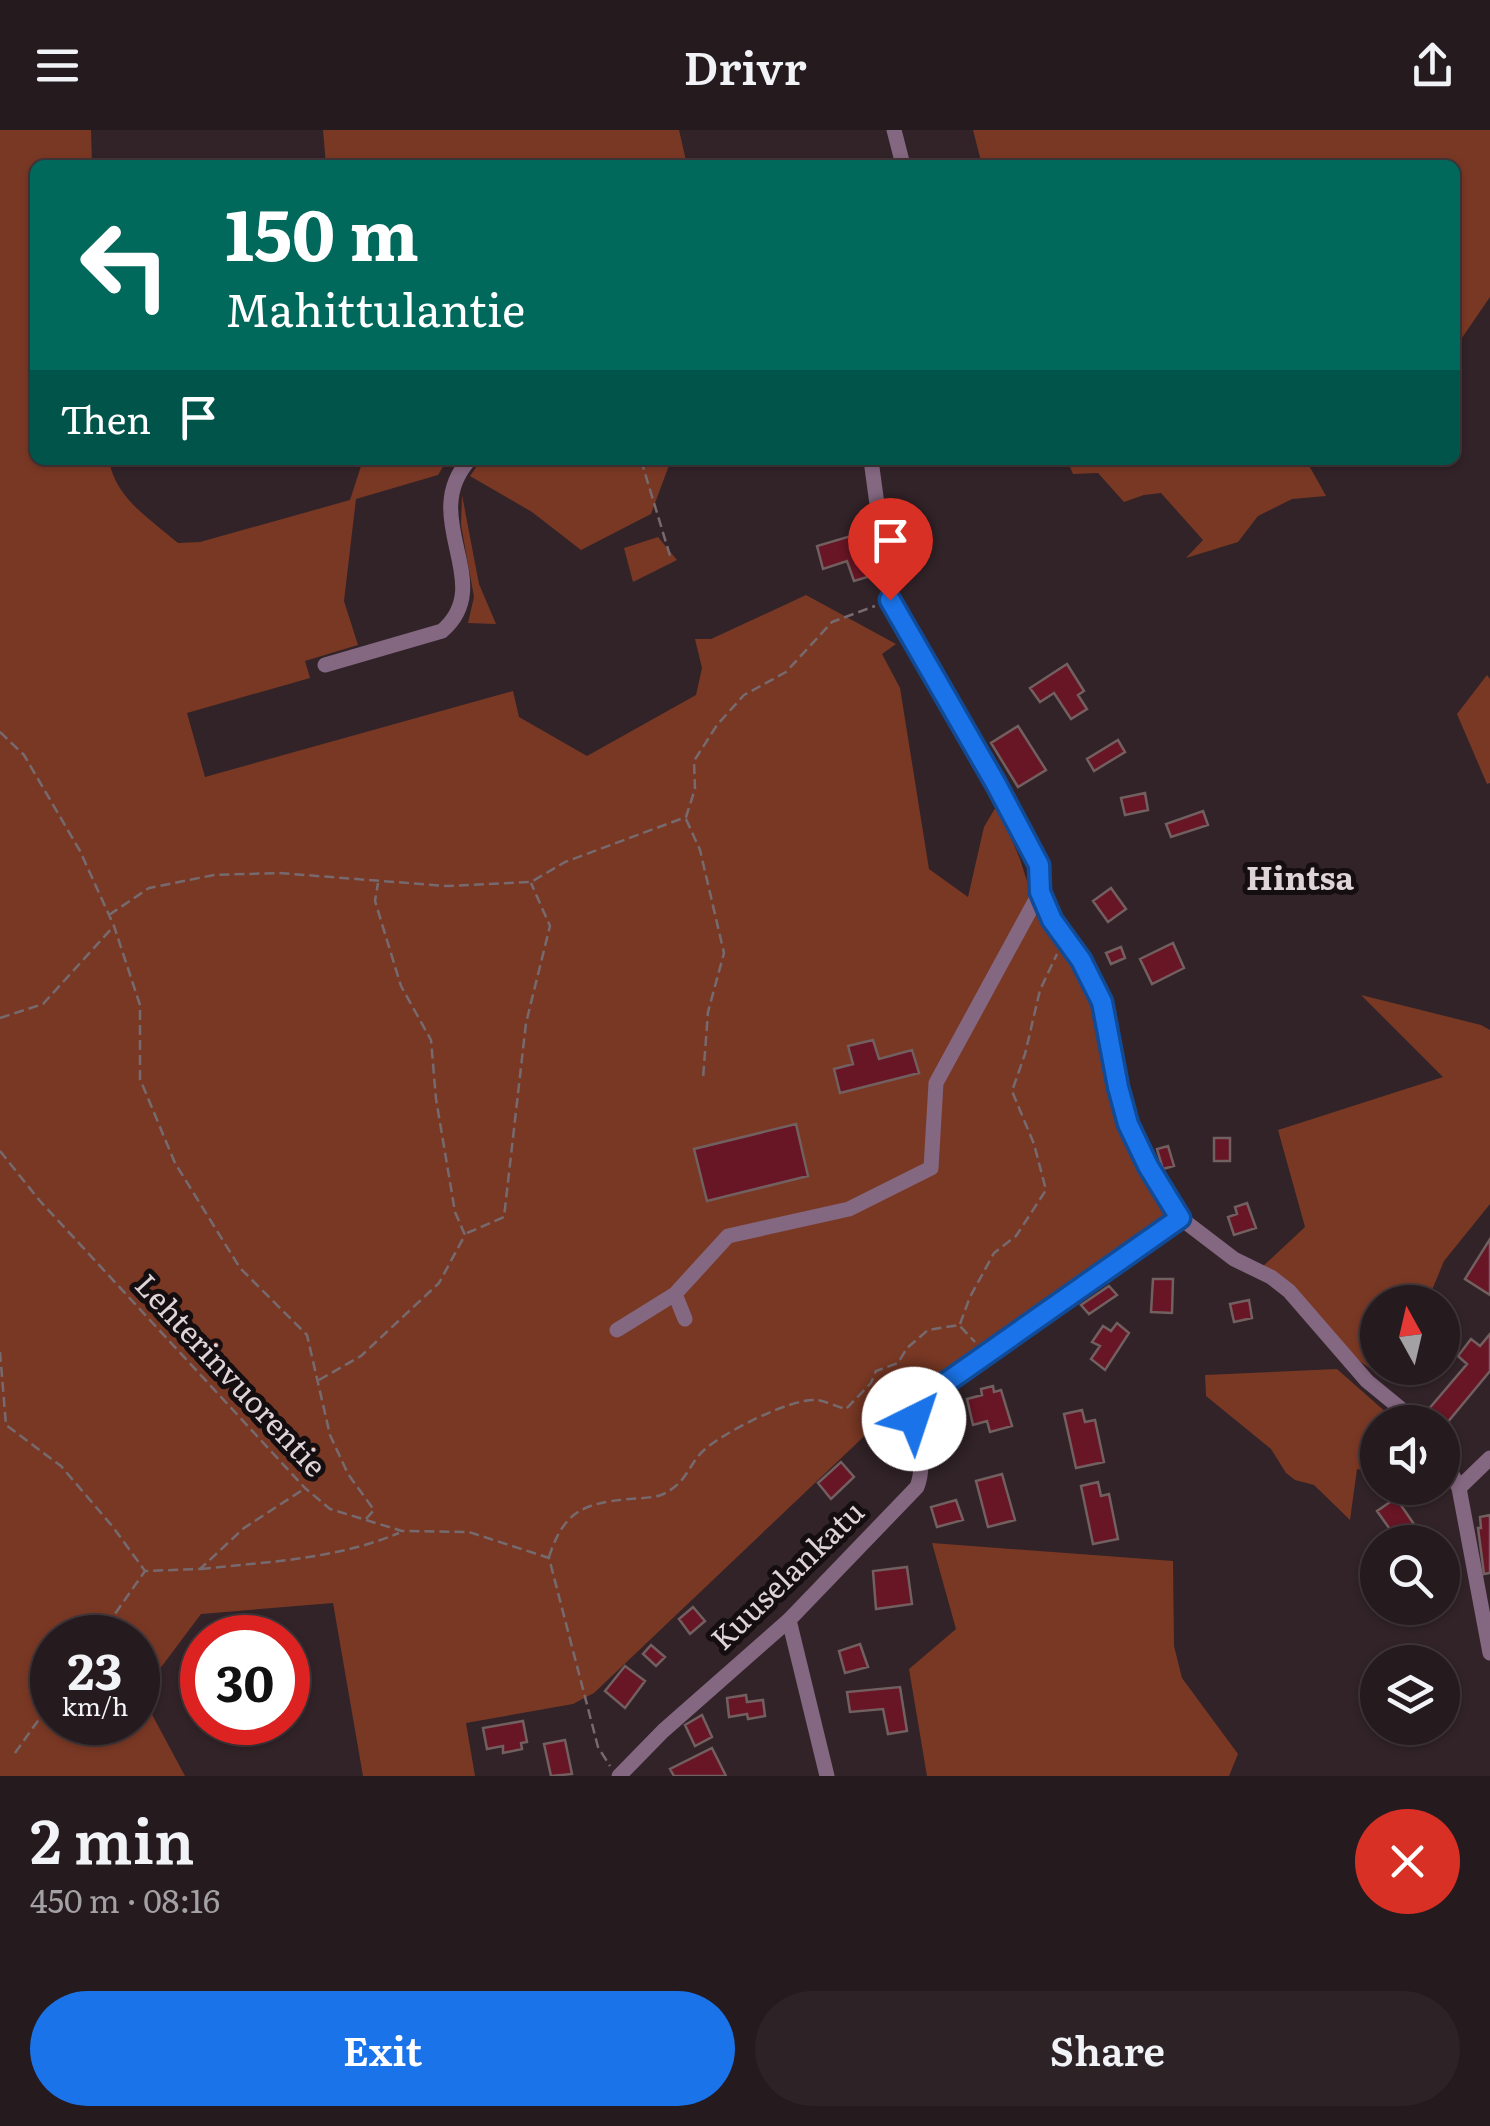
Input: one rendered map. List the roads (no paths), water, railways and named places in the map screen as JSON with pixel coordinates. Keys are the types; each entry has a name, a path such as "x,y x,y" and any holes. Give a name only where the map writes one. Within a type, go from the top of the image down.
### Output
{"street":[{"path":"894,130 902,160"},
{"path":"325,665 442,630 455,619 464,587 450,515 451,485 465,465"},
{"path":"872,465 890,600 1039,865 1040,892 1052,920 1081,960 1102,1002 1128,1124 1148,1166 1180,1218 1234,1259 1271,1277 1289,1291 1367,1381 1396,1405"},
{"path":"618,1330 675,1294 728,1236 849,1209 930,1168 936,1083 1040,892"},
{"name":"Kuuselankatu","path":"618,1776 789,1620 917,1487 922,1465 914,1419 917,1404 1180,1218"},
{"path":"675,1294 685,1319"},
{"path":"1460,1487 1490,1458"},
{"path":"1460,1493 1490,1652"},
{"path":"789,1620 826,1776"}],"district":[{"name":"Hintsa","path":"1300,879"}]}
